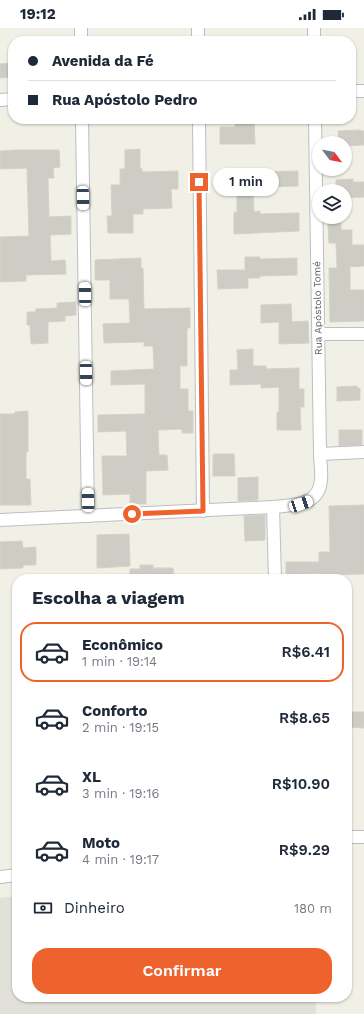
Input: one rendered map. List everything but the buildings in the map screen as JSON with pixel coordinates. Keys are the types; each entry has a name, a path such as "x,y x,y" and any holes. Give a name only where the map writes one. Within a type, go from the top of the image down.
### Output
{"street":[{"path":"82,124 88,516"},
{"path":"199,124 203,511"},
{"name":"Rua Apóstolo Tomé","path":"274,507 301,504 311,500 320,488 321,479 315,124"},
{"path":"318,334 364,334"},
{"path":"320,454 364,452"},
{"path":"0,520 274,507 275,574"},
{"path":"352,837 364,837"},
{"path":"0,878 12,876"}],"shaded area":[{"path":"12,897 12,1002 316,1002 316,1014 0,1014 0,898"}],"route":[{"path":"132,514 203,511 199,182"}]}
